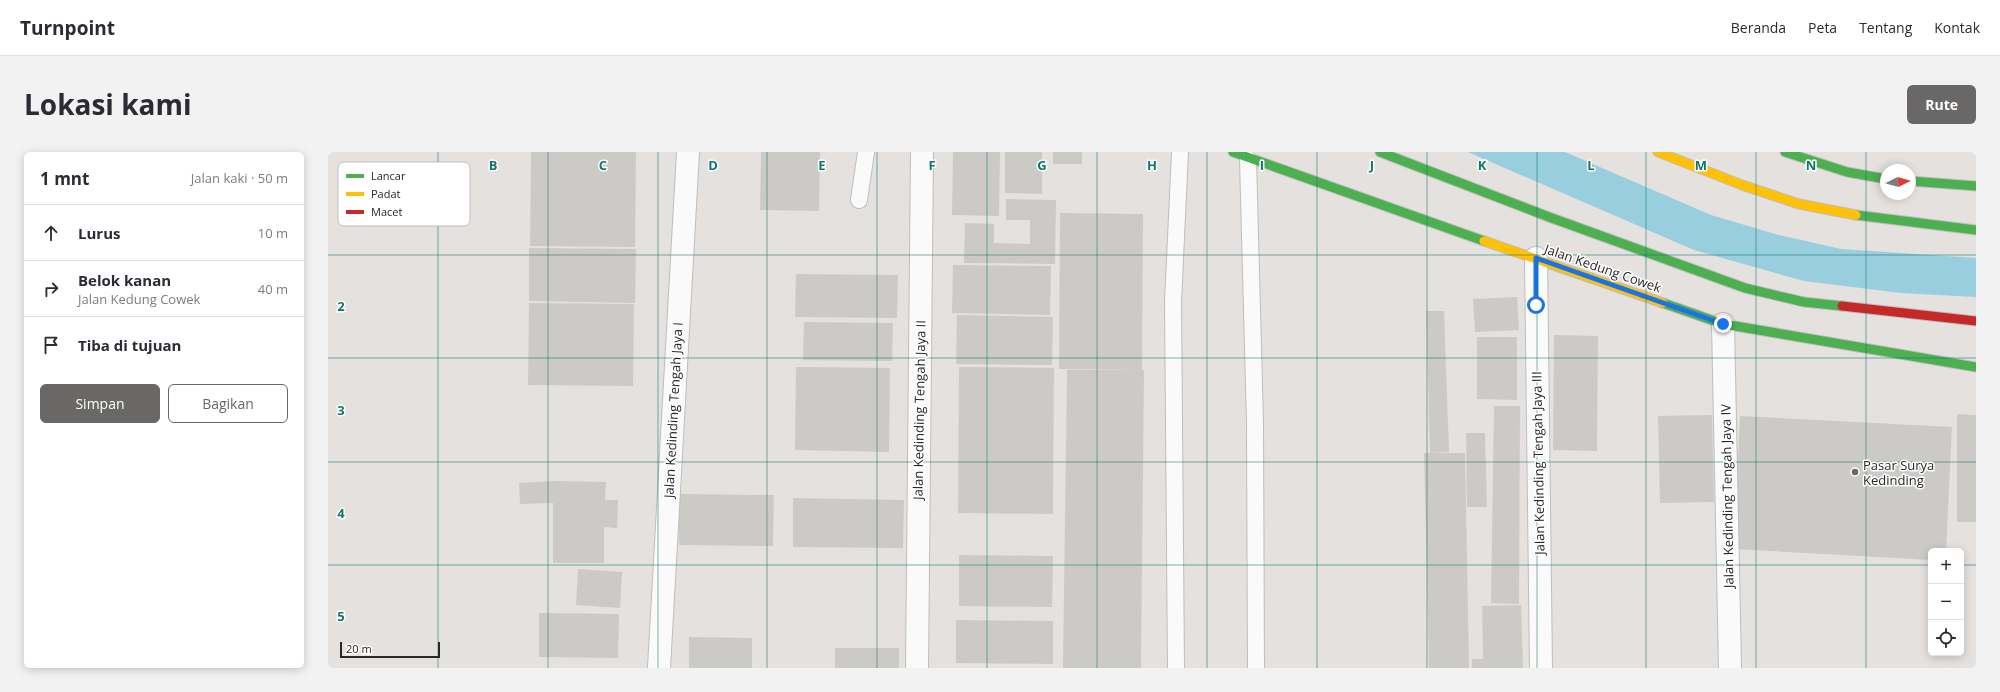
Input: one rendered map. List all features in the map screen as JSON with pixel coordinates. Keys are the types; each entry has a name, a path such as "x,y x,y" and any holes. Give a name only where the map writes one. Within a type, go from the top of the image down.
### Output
{"main road":[{"name":"Jalan Kedung Cowek","path":"1233,152 1432,224 1536,258 1723,324 1976,367"},
{"path":"1380,152 1549,217 1745,288 1804,302 1976,321"},
{"path":"1658,152 1742,185 1799,204 1875,219 1976,230"},
{"path":"1785,152 1861,177 1880,179"},
{"path":"1916,181 1976,186"}],"street":[{"name":"Jalan Kedinding Tengah Jaya I","path":"659,668 688,152"},
{"name":"Jalan Kedinding Tengah Jaya II","path":"917,668 922,152"},
{"name":"Jalan Kedinding Tengah Jaya III","path":"1536,258 1541,668"},
{"name":"Jalan Kedinding Tengah Jaya IV","path":"1723,324 1730,668"}],"lane":[{"path":"859,200 866,152"},
{"path":"1176,668 1173,302 1180,152"},
{"path":"1248,158 1255,423 1256,668"}],"water":[{"path":"1468,152 1565,152 1711,215 1775,234 1841,249 1976,258 1976,297 1901,293 1804,281 1694,250"}],"building":[{"path":"531,152 636,152 635,247 530,246"},
{"path":"761,152 820,152 819,211 760,210"},
{"path":"953,152 1000,152 999,216 952,215"},
{"path":"1005,152 1042,152 1042,194 1005,193"},
{"path":"1053,152 1082,152 1082,164 1053,164"},
{"path":"1006,199 1056,200 1055,264 964,263 965,223 994,224 994,243 1030,244 1030,220 1006,220"},
{"path":"1060,213 1143,214 1142,370 1059,369"},
{"path":"529,248 636,249 635,303 529,301"},
{"path":"953,265 1051,266 1050,315 952,313"},
{"path":"796,274 898,275 897,318 795,317"},
{"path":"1517,297 1519,330 1475,332 1473,299"},
{"path":"529,303 634,304 633,386 528,385"},
{"path":"1426,311 1444,311 1449,452 1430,453"},
{"path":"957,315 1053,317 1052,365 956,364"},
{"path":"804,322 893,323 892,361 803,360"},
{"path":"1554,335 1598,336 1597,451 1553,450"},
{"path":"1477,337 1517,337 1517,400 1477,399"},
{"path":"796,367 890,368 889,452 795,450"},
{"path":"959,367 1054,368 1053,514 958,513"},
{"path":"1067,370 1144,370 1141,668 1063,668"},
{"path":"1494,406 1520,406 1519,604 1491,603"},
{"path":"1957,414 1976,415 1976,522 1957,522"},
{"path":"1712,415 1714,502 1660,503 1658,416"},
{"name":"Pasar Surya Kedinding","path":"1740,416 1952,427 1946,548 1928,548 1928,560 1734,549"},
{"path":"1466,433 1485,433 1487,507 1467,507"},
{"path":"1424,453 1465,453 1469,668 1429,668"},
{"path":"554,481 606,482 605,500 618,500 617,528 604,527 604,563 553,563 553,503 520,504 519,483"},
{"path":"679,494 774,495 773,546 679,545"},
{"path":"793,498 904,500 903,548 793,547"},
{"path":"959,555 1053,556 1052,607 959,606"},
{"path":"578,569 622,572 620,608 576,605"},
{"path":"1521,605 1523,668 1472,668 1472,659 1483,659 1482,606"},
{"path":"539,613 619,614 618,658 539,657"},
{"path":"956,620 1053,621 1053,664 956,663"},
{"path":"689,637 752,638 752,668 689,668"},
{"path":"835,648 899,648 899,668 835,668"}],"traffic: fast":[{"path":"1233,152 1484,241"},
{"path":"1380,152 1549,217 1745,288 1804,302 1842,306"},
{"path":"1785,152 1847,172 1880,178"},
{"path":"1916,181 1976,186"},
{"path":"1856,215 1976,230"},
{"path":"1663,303 1723,324 1976,367"}],"traffic: slow":[{"path":"1658,152 1742,185 1799,204 1856,215"},
{"path":"1484,241 1663,303"}],"traffic: jam":[{"path":"1842,306 1976,321"}],"place":[{"name":"Pasar Surya Kedinding","path":"1855,472"}],"route":[{"path":"1536,305 1536,258 1723,324"}]}
